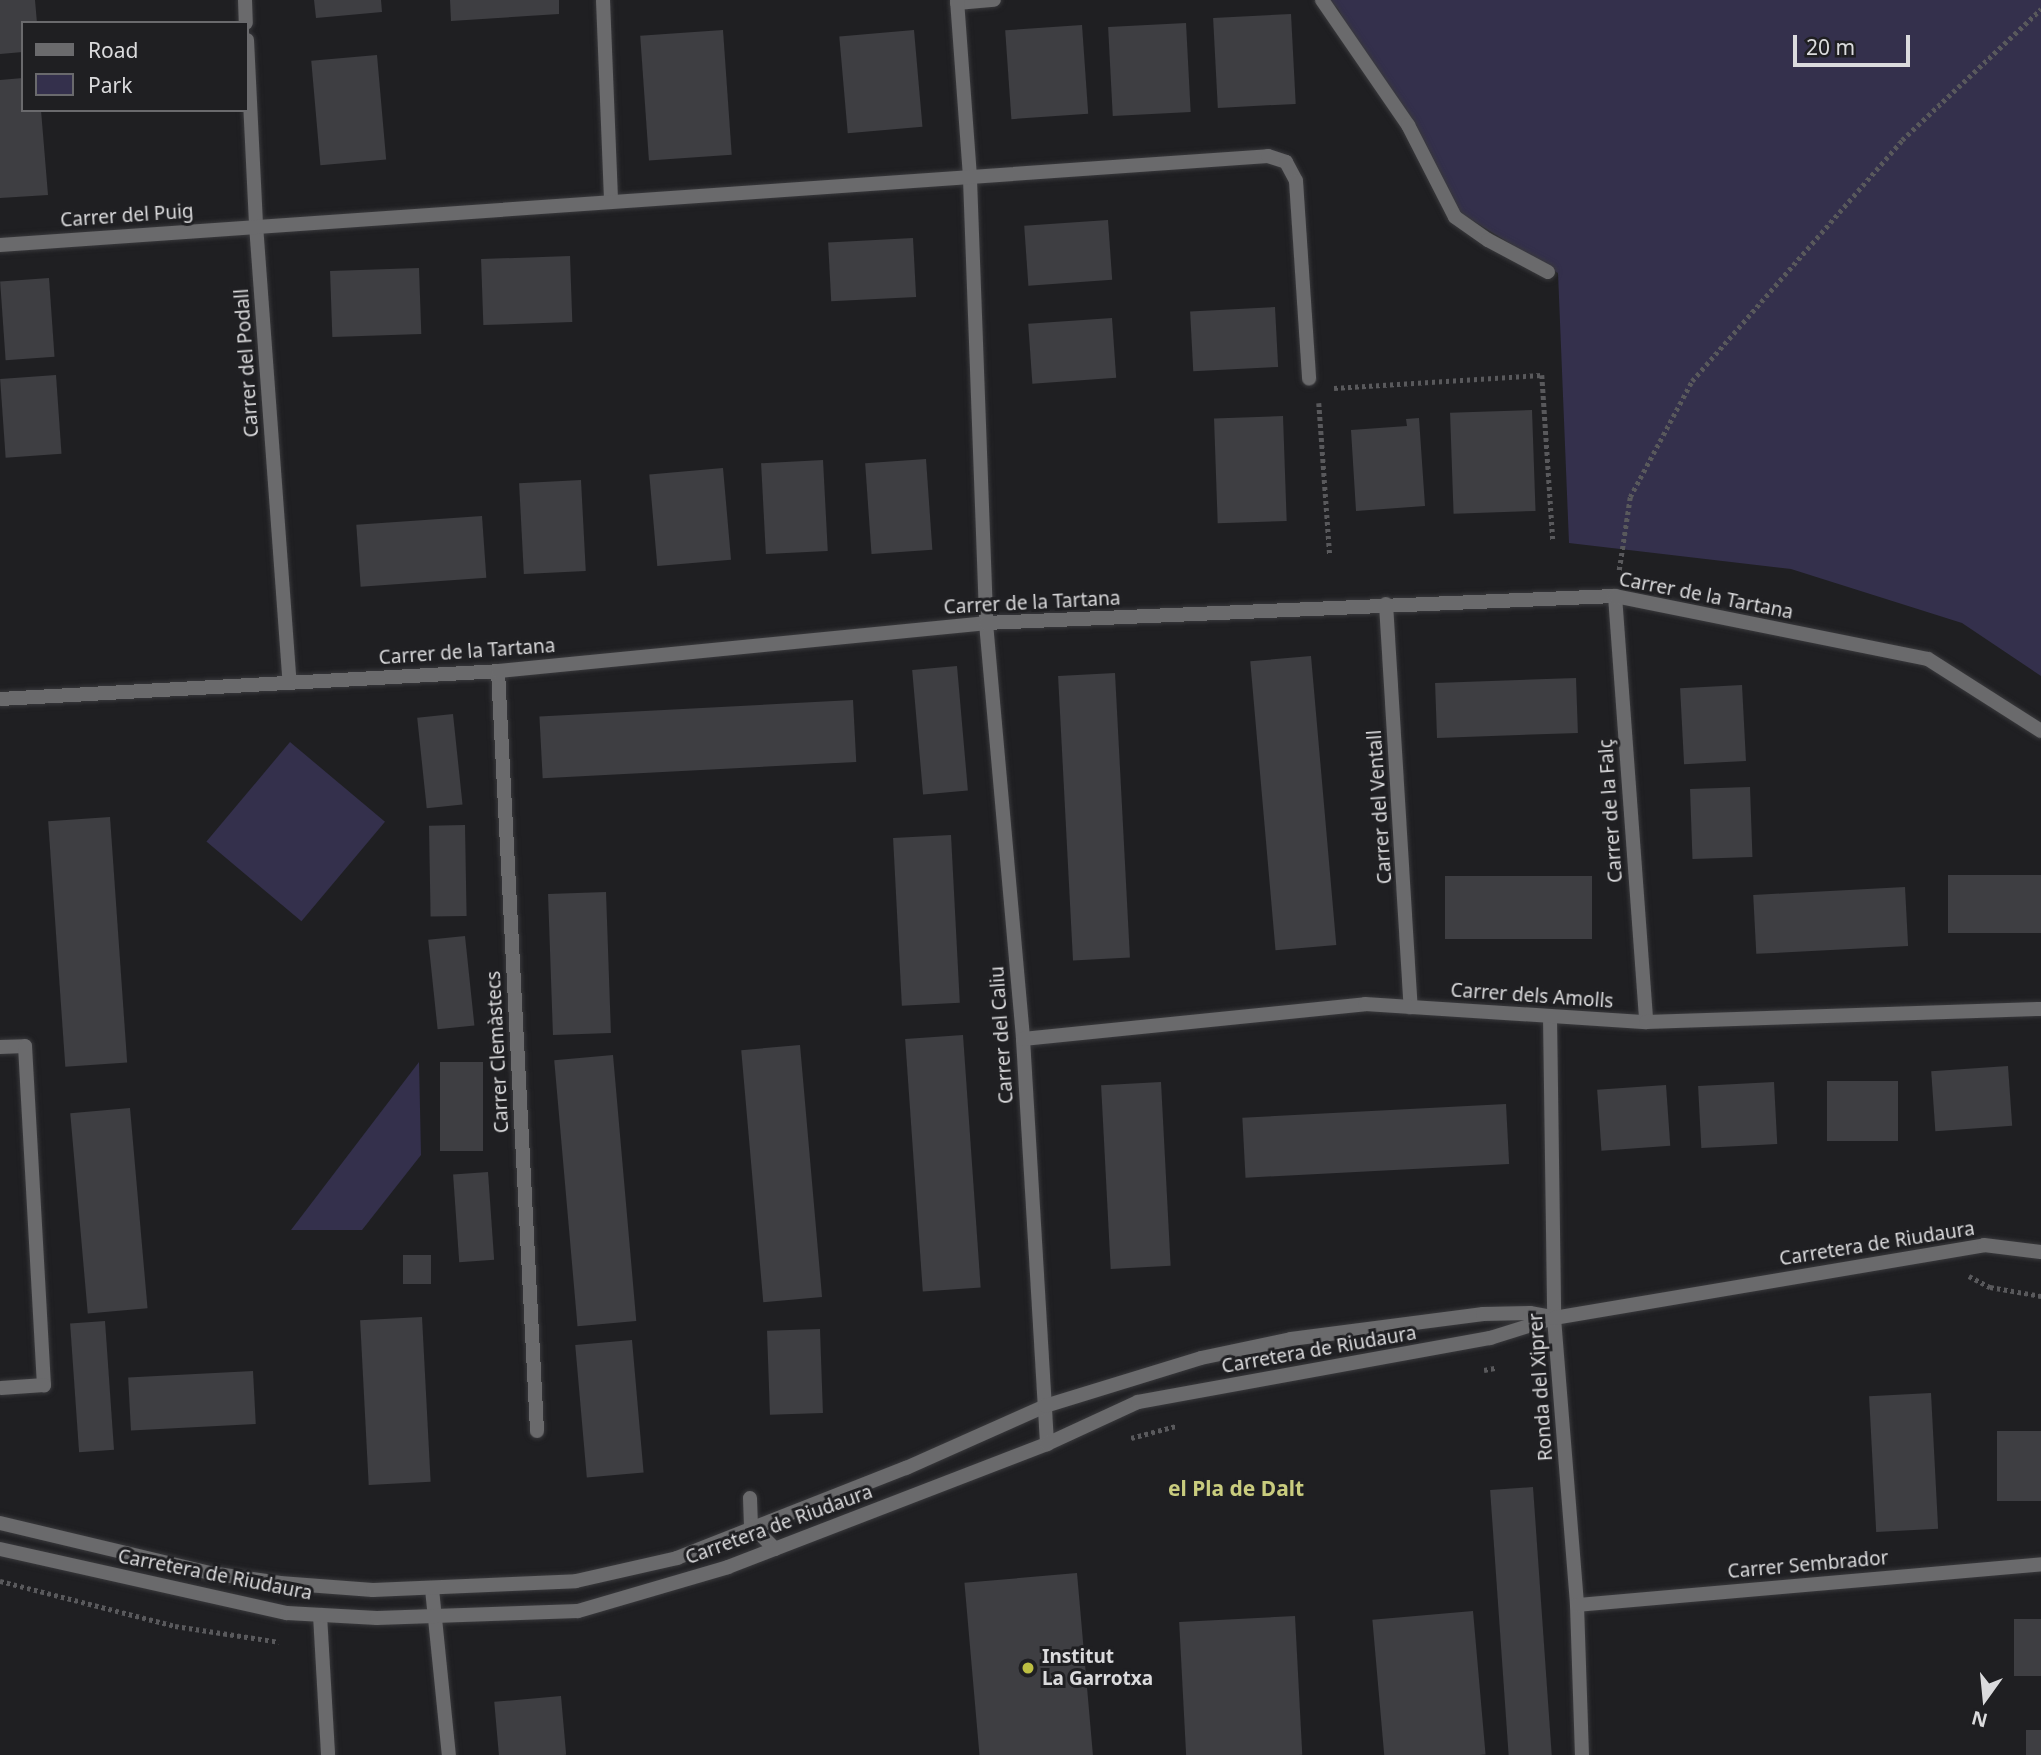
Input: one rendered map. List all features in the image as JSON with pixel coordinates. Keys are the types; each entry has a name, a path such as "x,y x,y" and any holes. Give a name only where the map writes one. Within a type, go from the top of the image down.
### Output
{"street":[{"path":"245,0 246,21"},
{"path":"603,0 611,200"},
{"path":"957,2 994,0"},
{"path":"1322,0 1408,125 1455,217 1488,240 1548,272"},
{"name":"Carrer del Caliu","path":"957,2 970,179 986,623 1023,1039 1047,1444"},
{"name":"Carrer del Podall","path":"248,61 256,225 290,683"},
{"name":"Carrer del Puig","path":"0,245 611,200 970,179 1268,156 1286,162 1296,181 1314,384"},
{"name":"Carrer de la Tartana","path":"0,699 498,671 986,623 1615,596 1928,659 2041,731"},
{"name":"Carrer de la Falç","path":"1615,596 1646,1022"},
{"name":"Carrer del Ventall","path":"1386,604 1411,1007"},
{"name":"Carrer Clemàstecs","path":"498,671 537,1431"},
{"name":"Carrer dels Amolls","path":"1023,1039 1365,1004 1646,1022 2041,1009"},
{"name":"Ronda del Xiprer","path":"1550,1016 1554,1318 1577,1605 1582,1755"},
{"path":"0,1046 25,1046 44,1385 1,1388"},
{"name":"Carretera de Riudaura","path":"0,1549 287,1613 434,1616 578,1611 775,1549 1047,1444 1139,1402 1490,1338 1554,1318 1984,1245 2041,1252"},
{"name":"Carretera de Riudaura","path":"0,1523 209,1573 373,1590 576,1581 677,1558 751,1525 906,1468 1045,1406 1201,1358 1292,1339 1483,1314 1530,1313 1554,1318"},
{"path":"750,1498 751,1525 775,1549"},
{"name":"Carrer Sembrador","path":"1577,1605 2041,1564"},
{"path":"432,1589 449,1755"},
{"path":"320,1615 328,1755"}],"path":[{"path":"1615,596 1630,497 1692,381 1902,140 2041,9"},
{"path":"1331,388 1542,375 1553,540"},
{"path":"1314,384 1330,555"},
{"path":"1966,1273 1990,1287 2041,1296"}],"green space":[{"path":"1328,0 2041,0 2041,676 1962,623 1791,569 1569,543 1558,273 1444,203 1338,9"},
{"path":"290,742 385,822 301,921 206,842"},
{"path":"419,1062 421,1155 362,1230 291,1230"}],"building":[{"path":"0,0 35,0 37,21 21,21 21,52 0,54"},
{"path":"314,0 381,0 382,12 316,18"},
{"path":"450,0 559,0 559,14 451,21"},
{"path":"1291,14 1296,104 1218,108 1213,18"},
{"path":"1186,23 1191,112 1113,116 1108,27"},
{"path":"1082,25 1088,114 1011,119 1005,30"},
{"path":"723,30 732,155 649,160 640,36"},
{"path":"914,30 922,127 848,133 839,37"},
{"path":"377,55 386,160 320,165 311,61"},
{"path":"21,78 21,112 41,112 48,195 0,198 0,80"},
{"path":"1108,220 1112,280 1028,286 1024,226"},
{"path":"913,238 916,297 831,301 828,242"},
{"path":"570,256 572,322 483,325 481,259"},
{"path":"419,268 421,334 332,337 330,271"},
{"path":"49,278 55,357 6,360 0,281"},
{"path":"1275,307 1278,367 1193,371 1190,311"},
{"path":"1112,318 1116,378 1032,384 1028,324"},
{"path":"56,375 62,454 6,458 0,379"},
{"path":"1532,410 1536,511 1454,514 1450,413"},
{"path":"1283,416 1287,521 1218,523 1214,418"},
{"path":"1419,418 1425,506 1356,511 1351,430 1407,426 1406,419"},
{"path":"926,459 932,550 871,554 865,463"},
{"path":"823,460 828,551 766,554 761,463"},
{"path":"723,468 731,560 657,566 649,474"},
{"path":"581,480 586,571 524,574 519,483"},
{"path":"482,516 486,578 361,587 356,525"},
{"path":"1311,656 1336,945 1276,950 1250,661"},
{"path":"957,666 968,791 923,794 912,670"},
{"path":"1115,673 1130,958 1073,961 1058,676"},
{"path":"1576,678 1578,733 1437,738 1435,683"},
{"path":"1742,685 1746,761 1684,764 1680,688"},
{"path":"853,700 856,762 543,778 539,716"},
{"path":"453,714 463,805 427,808 417,718"},
{"path":"1750,787 1752,857 1692,859 1690,789"},
{"path":"110,817 127,1062 65,1067 48,821"},
{"path":"465,825 467,916 431,917 429,826"},
{"path":"951,835 960,1003 902,1006 893,838"},
{"path":"1948,875 2041,875 2041,933 1948,933"},
{"path":"1445,876 1592,876 1592,939 1445,939"},
{"path":"1905,887 1908,946 1756,954 1753,895"},
{"path":"606,892 611,1033 553,1035 548,894"},
{"path":"465,936 474,1026 438,1029 428,940"},
{"path":"963,1035 981,1287 923,1291 905,1039"},
{"path":"800,1045 822,1297 763,1302 741,1050"},
{"path":"613,1055 636,1321 577,1326 554,1060"},
{"path":"440,1062 483,1062 483,1151 440,1151"},
{"path":"2008,1066 2012,1126 1935,1131 1931,1071"},
{"path":"1827,1081 1898,1081 1898,1141 1827,1141"},
{"path":"1161,1082 1171,1266 1111,1269 1101,1085"},
{"path":"1774,1082 1777,1144 1701,1148 1698,1086"},
{"path":"1666,1085 1670,1146 1601,1151 1597,1090"},
{"path":"1506,1104 1509,1164 1246,1178 1242,1118"},
{"path":"130,1108 148,1308 88,1313 70,1113"},
{"path":"488,1172 494,1260 459,1262 453,1174"},
{"path":"403,1255 431,1255 431,1284 403,1284"},
{"path":"422,1317 431,1482 369,1485 360,1320"},
{"path":"105,1321 114,1450 79,1452 70,1323"},
{"path":"820,1329 823,1413 770,1415 767,1331"},
{"path":"632,1340 644,1472 587,1477 575,1345"},
{"path":"253,1371 256,1424 131,1430 128,1378"},
{"path":"1931,1393 1938,1529 1876,1532 1869,1396"},
{"path":"1997,1431 2041,1431 2041,1501 1997,1501"},
{"path":"1533,1487 1552,1755 1509,1755 1490,1490"},
{"name":"Institut La Garrotxa","path":"1077,1573 1093,1755 979,1755 964,1583"},
{"path":"1473,1611 1486,1754 1384,1755 1372,1620"},
{"path":"1295,1616 1302,1755 1186,1755 1179,1622"},
{"path":"2014,1619 2041,1619 2041,1676 2014,1676"},
{"path":"561,1696 566,1755 499,1755 494,1702"},
{"path":"2026,1730 2041,1730 2041,1755 2026,1755"}],"place":[{"name":"Institut La Garrotxa","path":"1028,1668"}],"district":[{"name":"el Pla de Dalt","path":"1236,1488"}]}
